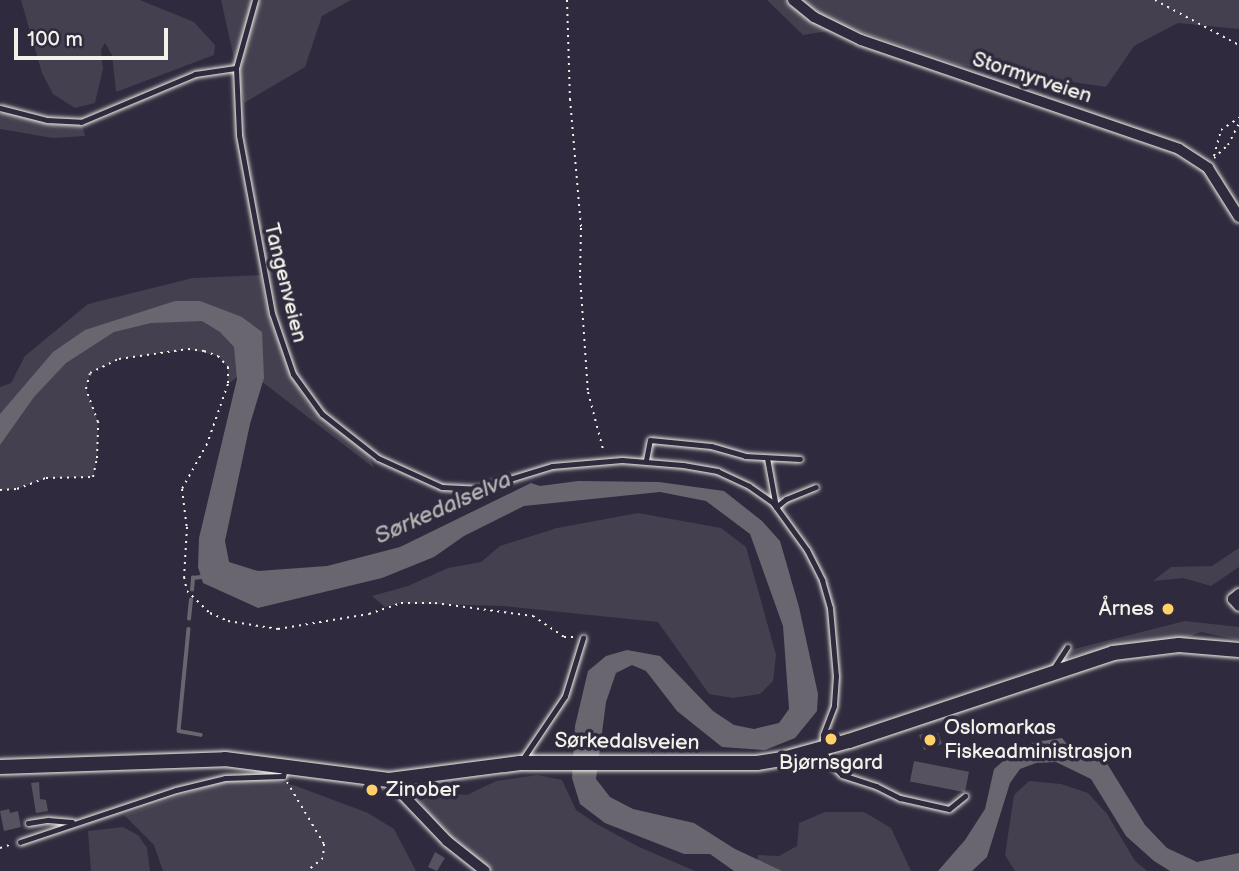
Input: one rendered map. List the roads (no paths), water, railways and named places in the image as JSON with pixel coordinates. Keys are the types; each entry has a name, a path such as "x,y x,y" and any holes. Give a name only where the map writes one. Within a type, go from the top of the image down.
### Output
{"street":[{"name":"Stormyrveien","path":"793,0 832,28 861,40 1179,149 1208,168 1239,217"},
{"path":"1239,594 1233,599 1239,606"},
{"name":"Sørkedalsveien","path":"0,767 199,759 284,771 389,780 520,763 747,764 783,760 823,749 1051,672 1143,648 1199,645 1239,650"},
{"path":"389,780 447,841 485,871"}],"lane":[{"name":"Tangenveien","path":"256,0 236,68 239,135 269,301 293,374 311,402 333,425 378,458 442,487 477,489 552,466 646,460 717,471 749,486 776,507 807,550 822,580 830,608 836,676 834,706 823,735 823,749"},
{"path":"0,108 47,120 81,122 195,74 236,68"},
{"path":"646,460 650,440 711,446 767,458 800,459"},
{"path":"767,458 776,507 786,499 816,487"},
{"path":"520,763 565,696 583,638"},
{"path":"1051,672 1067,647"},
{"path":"823,749 829,762 842,775 876,786 900,798 949,809 965,796"},
{"path":"20,842 212,781 284,771"},
{"path":"29,824 48,820 75,823"}],"waterway":[{"path":"192,590 193,578 201,577"},
{"path":"189,619 191,600"},
{"path":"189,629 179,731 201,735"}],"place":[{"name":"Årnes","path":"1168,609"},
{"name":"Bjørnsgard","path":"831,739"},
{"name":"Oslomarkas Fiskeadministrasjon","path":"930,740"},
{"name":"Zinober","path":"372,790"}],"water label":[{"name":"Sørkedalselva","path":"443,508"}]}
